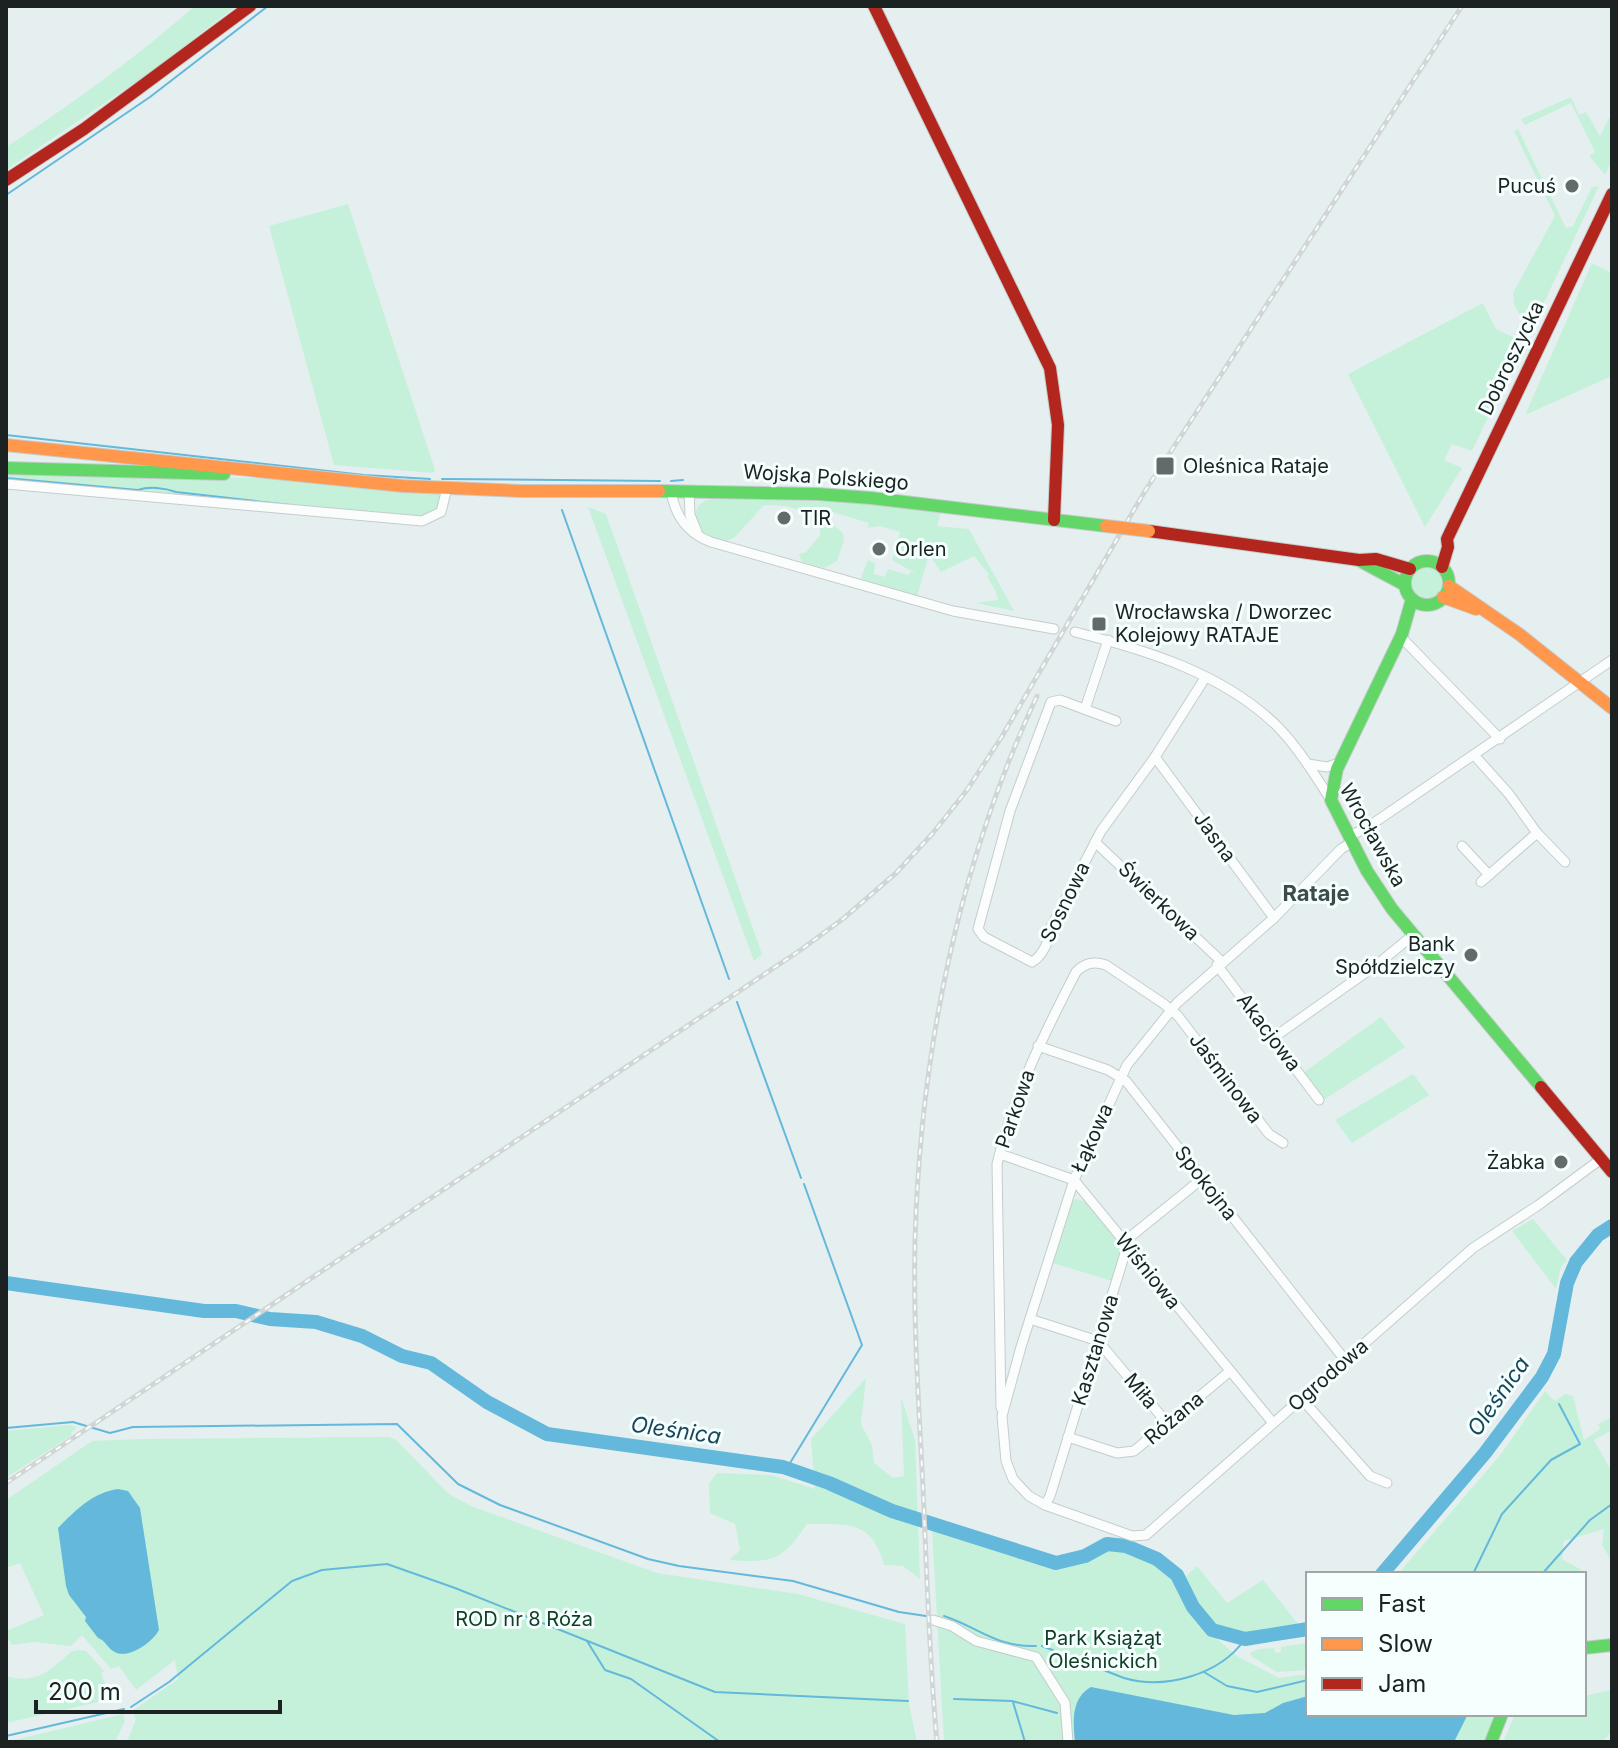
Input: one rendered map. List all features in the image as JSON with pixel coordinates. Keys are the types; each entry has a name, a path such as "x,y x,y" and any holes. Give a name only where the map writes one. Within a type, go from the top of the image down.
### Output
{"main road":[{"path":"6,180 84,129 250,6"},
{"path":"874,6 1050,368 1059,433 1054,520"},
{"name":"Dobroszycka","path":"1442,567 1447,539 1612,194"},
{"path":"6,445 287,475"},
{"path":"6,468 287,475"},
{"name":"Wojska Polskiego","path":"287,475 447,488 689,491 871,498 1359,560 1376,559 1410,569"},
{"name":"Dobroszycka","path":"1429,561 1440,543 1447,539"},
{"name":"Wojska Polskiego","path":"1359,560 1405,585"},
{"path":"1429,561 1442,567 1448,579 1446,591 1433,603 1417,602 1405,585 1410,569 1429,561"},
{"path":"1446,591 1519,634 1612,708"},
{"path":"1331,800 1332,781 1339,763 1401,635 1409,628 1417,602"},
{"name":"Wrocławska","path":"1331,800 1376,887 1612,1171"},
{"path":"1586,1648 1612,1645"},
{"path":"1491,1742 1501,1716"}],"street":[{"path":"6,484 422,521 441,512 447,488"},
{"path":"671,491 678,515 700,538 940,608 1054,629"},
{"path":"689,491 691,520 700,538"},
{"name":"Wrocławska","path":"1075,632 1163,657 1205,678 1267,717 1308,764 1331,800"},
{"path":"1401,635 1500,739"},
{"path":"1085,709 1108,640"},
{"name":"Łąkowa","path":"1045,1505 1019,1488 1008,1470 1002,1416 1074,1180 1120,1077 1171,1010 1219,963 1274,918 1351,839 1612,660"},
{"name":"Sosnowa","path":"1116,721 1060,700 1051,702 1010,811 978,924 980,933 1028,961 1036,961 1095,842 1155,757 1205,678"},
{"path":"1474,755 1509,794 1537,833 1565,862"},
{"name":"Jasna","path":"1155,757 1274,918"},
{"path":"1308,764 1327,767 1339,763"},
{"path":"1462,846 1485,878 1537,833"},
{"name":"Świerkowa","path":"1095,842 1219,963"},
{"path":"1273,1038 1379,963 1413,935"},
{"name":"Parkowa","path":"1002,1416 997,1164 1038,1046 1076,972 1090,963 1106,965 1171,1010"},
{"name":"Akacjowa","path":"1219,963 1319,1100"},
{"name":"Jaśminowa","path":"1171,1010 1269,1134 1283,1143"},
{"name":"Spokojna","path":"1038,1046 1108,1070 1130,1086 1345,1360"},
{"path":"1000,1154 1074,1180"},
{"name":"Ogrodowa","path":"1045,1505 1132,1536 1146,1535 1473,1248 1601,1159"},
{"name":"Kasztanowa","path":"1045,1505 1130,1237 1203,1178"},
{"name":"Wiśniowa","path":"1074,1180 1273,1423"},
{"path":"1030,1319 1098,1341"},
{"name":"Miła","path":"1098,1341 1167,1423"},
{"path":"999,1342 1021,1347"},
{"name":"Różana","path":"1068,1437 1125,1453 1134,1451 1229,1372"},
{"path":"1301,1398 1370,1476 1387,1483"},
{"path":"933,1620 952,1626 976,1641 1036,1657 1065,1703 1068,1742"}],"green space":[{"path":"195,6 236,6 152,71 6,170 6,147 103,80"},
{"path":"1571,97 1579,115 1586,112 1600,136 1609,118 1612,119 1612,160 1605,175 1589,156 1595,152 1571,103 1525,125 1521,119"},
{"path":"1518,129 1566,228 1573,226 1592,187 1599,186 1540,311 1533,317 1522,319 1514,304 1513,293 1555,216 1514,131"},
{"path":"348,204 435,470 433,473 334,465 269,226"},
{"path":"1592,263 1612,273 1612,376 1525,415"},
{"path":"1483,303 1496,329 1524,342 1472,451 1452,444 1444,460 1462,468 1425,527 1348,374"},
{"path":"6,472 282,479 434,493 441,496 442,501 436,511 423,517 6,481"},
{"path":"710,499 860,502 941,512 937,526 969,529 1014,611 976,603 998,600 987,576 989,574 974,556 941,572 929,554 917,597 861,577 868,560 875,563 874,574 885,577 888,569 908,575 915,573 892,560 900,532 880,526 867,528 869,523 826,510 826,517 785,506 764,505 735,537 725,542 706,535 695,520 699,505"},
{"path":"588,507 606,514 762,954 754,961"},
{"path":"824,525 835,526 843,533 844,540 837,561 824,568 802,562 799,554 806,552"},
{"path":"1427,568 1438,572 1442,583 1438,594 1427,598 1416,594 1412,583 1416,572"},
{"path":"1381,1017 1405,1047 1322,1101 1303,1073"},
{"path":"1413,1074 1429,1095 1352,1143 1335,1120"},
{"path":"1076,1199 1087,1202 1120,1243 1121,1253 1112,1281 1053,1263 1072,1202"},
{"path":"1533,1219 1567,1260 1561,1267 1556,1289 1512,1231"},
{"path":"866,1378 861,1424 872,1445 874,1463 893,1478 904,1476 901,1397 915,1440 920,1579 903,1566 884,1565 873,1540 865,1532 846,1525 807,1524 790,1546 775,1557 756,1561 729,1560 740,1550 735,1524 710,1513 709,1483 717,1473 771,1475 815,1489 811,1439"},
{"path":"1545,1391 1555,1401 1565,1394 1573,1396 1584,1440 1600,1429 1598,1424 1612,1417 1612,1430 1594,1440 1612,1472 1612,1562 1602,1545 1604,1529 1564,1541 1562,1559 1581,1572 1400,1572 1501,1454"},
{"path":"68,1425 77,1427 72,1435 6,1478 6,1431"},
{"name":"ROD nr 8 Róża","path":"389,1437 396,1440 449,1494 471,1506 657,1573 798,1594 905,1624 909,1704 917,1742 127,1742 136,1719 132,1711 178,1679 175,1660 136,1690 119,1666 111,1669 82,1635 71,1646 33,1642 12,1645 9,1640 6,1641 6,1631 44,1615 20,1563 6,1568 6,1500 92,1441"},
{"name":"Park Książąt Oleśnickich","path":"932,1529 1058,1568 1111,1549 1143,1556 1164,1568 1205,1628 1237,1656 1279,1678 1306,1674 1306,1716 1496,1716 1485,1742 944,1742"},
{"path":"1197,1566 1227,1603 1263,1580 1299,1625 1243,1632 1215,1624 1203,1614 1186,1576"},
{"path":"1306,1643 1306,1670 1277,1672 1250,1653 1274,1648 1275,1653 1281,1652 1281,1647"},
{"path":"72,1651 86,1651 104,1671 101,1673 111,1699 6,1723 6,1676 35,1677 50,1670"},
{"path":"1612,1690 1612,1732 1601,1742 1503,1742 1514,1716 1586,1716 1588,1695"},
{"path":"123,1714 125,1721 115,1742 6,1742"}],"water":[{"path":"118,1489 128,1491 140,1508 159,1630 146,1645 125,1654 113,1651 98,1638 69,1595 58,1528 92,1498"},
{"path":"1091,1687 1234,1715 1265,1713 1283,1703 1306,1697 1306,1716 1467,1716 1454,1742 1075,1742 1074,1719 1084,1692"}],"waterway":[{"path":"6,195 150,97 268,6"},
{"path":"6,435 364,475 430,479"},
{"path":"6,478 138,490 157,488 290,505"},
{"path":"442,479 660,481"},
{"path":"671,481 683,480"},
{"path":"562,510 729,979"},
{"path":"737,1002 801,1178"},
{"path":"787,1468 862,1345 804,1184"},
{"name":"Oleśnica","path":"1384,1572 1485,1453 1542,1377 1554,1354 1567,1283 1576,1262 1598,1235 1612,1226"},
{"name":"Oleśnica","path":"6,1283 204,1311 236,1311 270,1319 316,1322 362,1336 402,1356 431,1363 487,1402 547,1434 783,1467 892,1511 1056,1563 1085,1556 1107,1544 1126,1546 1157,1559 1177,1575 1193,1607 1212,1630 1245,1639 1306,1629"},
{"path":"1474,1572 1502,1514 1551,1460 1580,1444 1559,1404"},
{"path":"6,1428 73,1422 110,1433 133,1427 397,1424 458,1484 500,1505 648,1559 793,1581 899,1612 926,1616"},
{"path":"1544,1572 1590,1520 1612,1504"},
{"path":"131,1707 169,1682 292,1581 322,1570 387,1564 715,1692 908,1701"},
{"path":"944,1616 998,1640 1036,1646"},
{"path":"1042,1646 1124,1678 1157,1682 1207,1670 1234,1652 1245,1639"},
{"path":"587,1641 605,1670 631,1679 720,1742"},
{"path":"1204,1672 1227,1686 1257,1692 1306,1680"},
{"path":"954,1699 1012,1701 1057,1713"},
{"path":"1013,1702 1025,1742"},
{"path":"6,1736 124,1709"}],"railway":[{"path":"6,1483 802,949 896,873 967,790 1001,738 1145,491 1462,6"},
{"path":"937,1742 917,1365 915,1241 918,1171 935,1031 965,894 985,826 1037,696"}],"traffic: fast":[{"path":"6,468 224,474"},
{"path":"659,491 871,498 1106,526"},
{"path":"1427,561 1442,568 1449,583 1442,598 1427,605 1412,598 1405,583 1412,568 1427,561"},
{"path":"1362,562 1405,585"},
{"path":"1412,599 1402,634 1337,769 1331,800 1367,871 1392,909 1541,1087"},
{"path":"1586,1648 1612,1645"},
{"path":"1491,1742 1501,1716"}],"traffic: slow":[{"path":"6,445 403,486 521,491 659,491"},
{"path":"1106,526 1149,531"},
{"path":"1449,586 1519,634 1612,708"},
{"path":"1443,597 1476,609"}],"traffic: jam":[{"path":"6,180 84,129 250,6"},
{"path":"874,6 1050,368 1058,425 1054,520"},
{"path":"1442,567 1447,539 1612,194"},
{"path":"1149,531 1359,560 1376,559 1410,569"},
{"path":"1541,1087 1612,1172"}],"place":[{"name":"Pucuś","path":"1572,186"},
{"name":"Oleśnica Rataje","path":"1165,466"},
{"name":"TIR","path":"784,518"},
{"name":"Orlen","path":"879,549"},
{"name":"Wrocławska / Dworzec Kolejowy RATAJE","path":"1099,624"},
{"name":"Bank Spółdzielczy","path":"1471,955"},
{"name":"Żabka","path":"1561,1162"}],"district":[{"name":"Rataje","path":"1316,893"}]}
